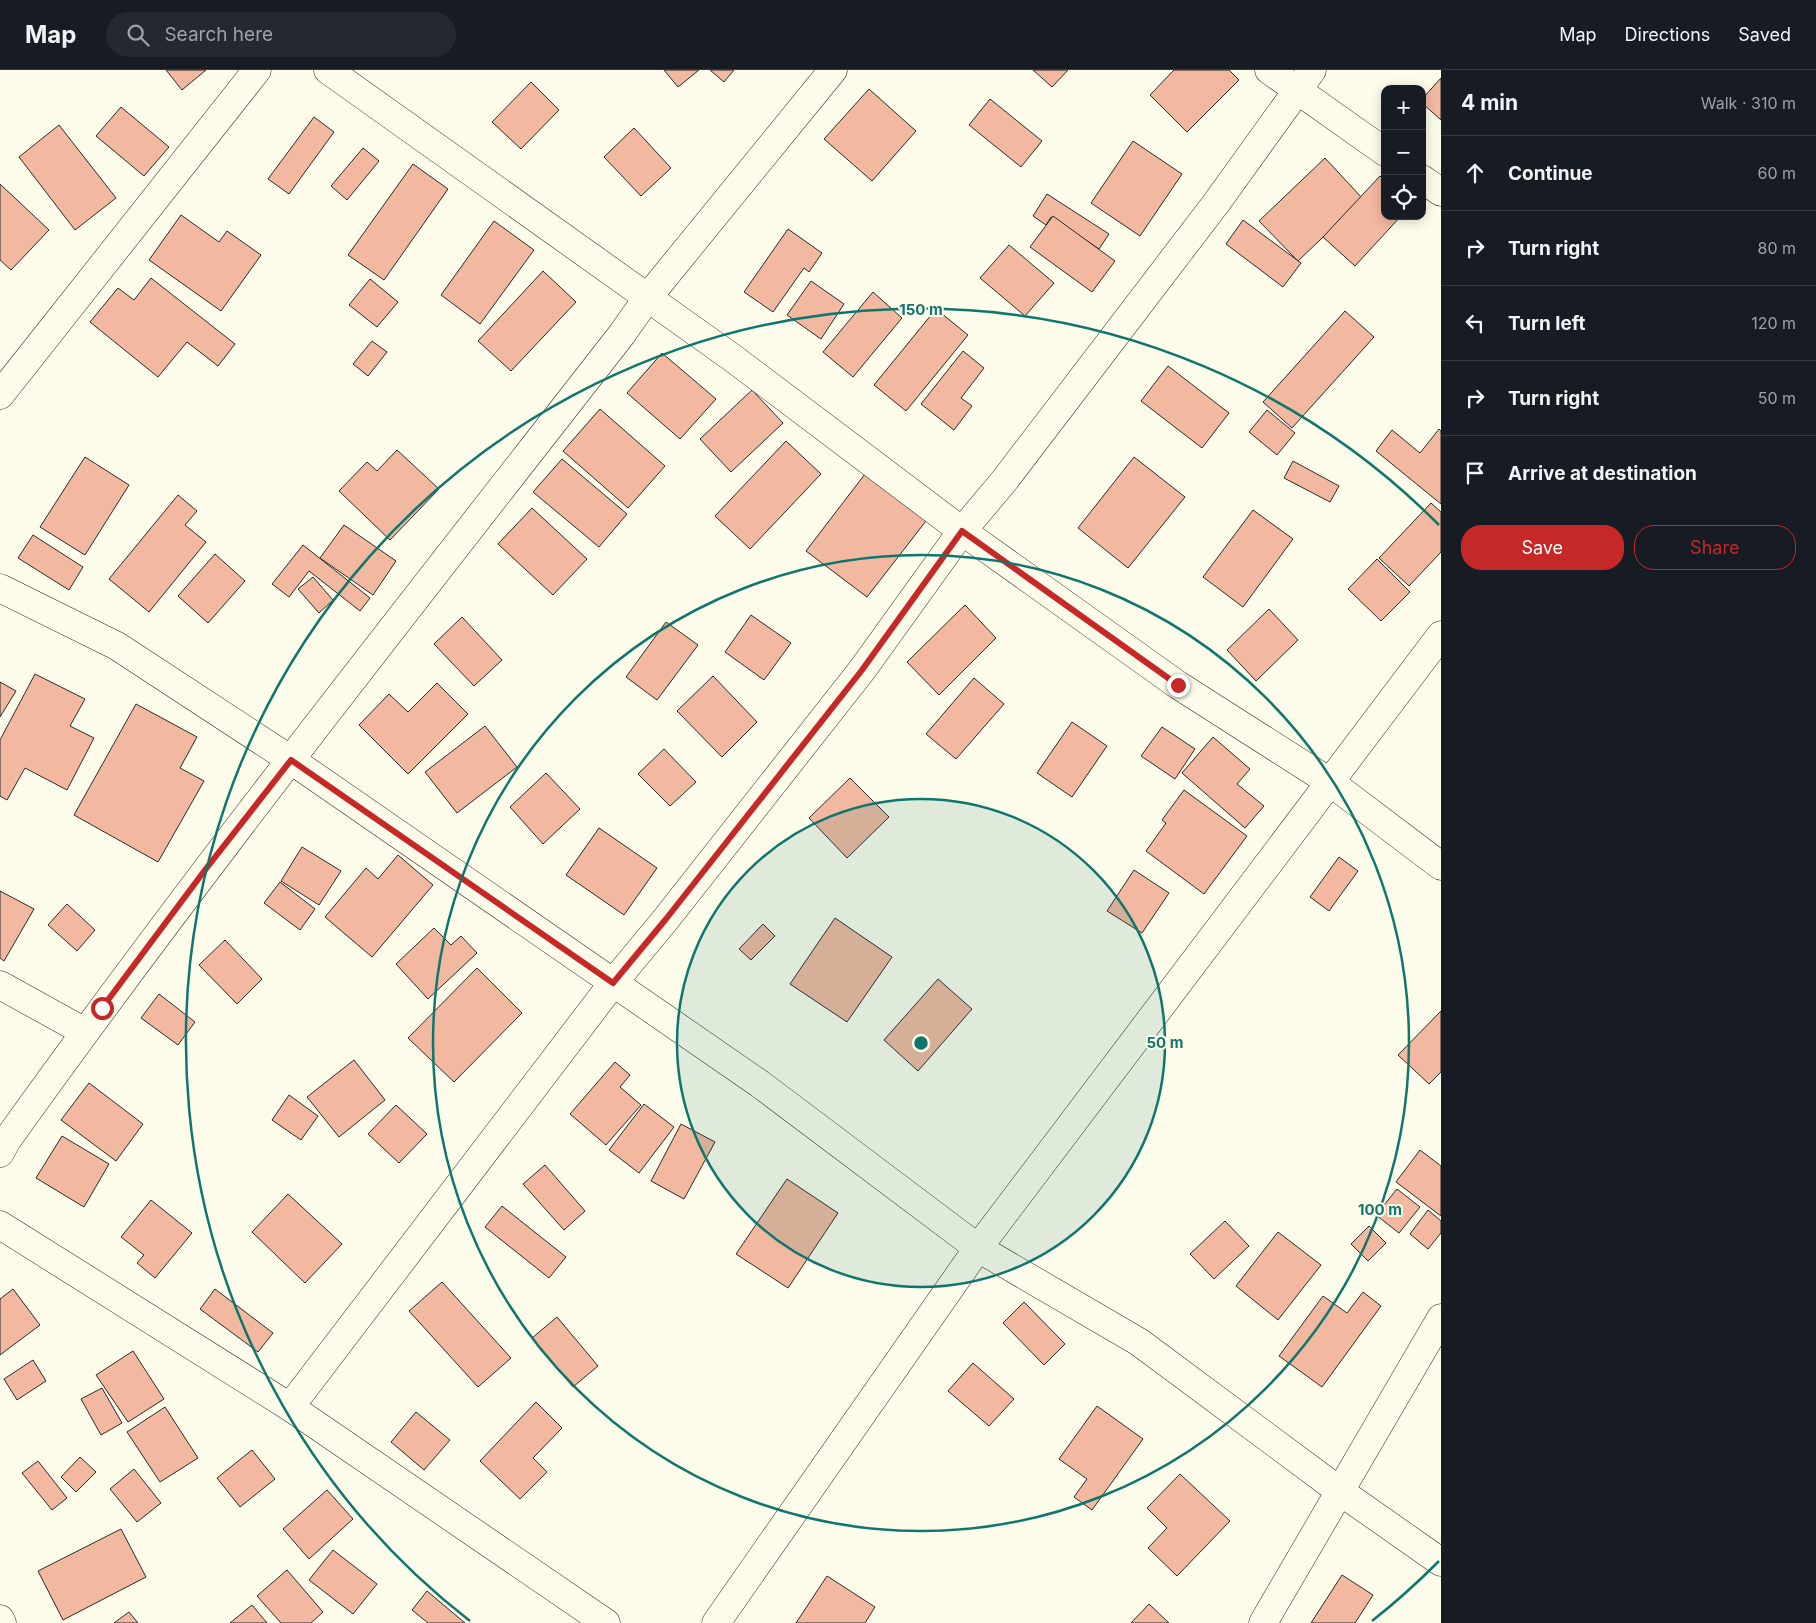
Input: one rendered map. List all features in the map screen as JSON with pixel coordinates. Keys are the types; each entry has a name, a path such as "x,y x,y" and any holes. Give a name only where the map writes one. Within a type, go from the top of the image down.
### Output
{"street":[{"path":"0,395 257,70"},
{"path":"328,70 734,359 962,531 1178,685 1330,782 1441,866"},
{"path":"0,1153 85,1032 205,870 622,334 648,297 833,70"},
{"path":"1270,70 1305,80 1381,148"},
{"path":"290,1407 613,983 666,919 862,670 962,531 1004,481 1217,202 1305,80"},
{"path":"1426,182 1441,192"},
{"path":"0,588 117,646 291,760 760,1084 978,1248 1139,1342 1341,1492 1441,1562"},
{"path":"716,1623 978,1248 1441,635"},
{"path":"0,985 85,1032"},
{"path":"0,1225 290,1407 606,1623"},
{"path":"1263,1623 1441,1318"},
{"path":"0,1619 2,1623"}],"building":[{"path":"166,70 206,70 182,90"},
{"path":"664,70 699,70 678,87"},
{"path":"710,70 734,70 724,82"},
{"path":"1033,70 1068,70 1052,87"},
{"path":"1174,70 1229,70 1239,80 1187,132 1150,95"},
{"path":"1441,78 1441,120 1426,107 1426,95"},
{"path":"531,82 559,110 521,149 492,122"},
{"path":"869,89 916,131 872,181 824,139"},
{"path":"990,99 1042,141 1021,167 969,125"},
{"path":"121,107 169,147 144,176 96,136"},
{"path":"314,117 334,132 289,194 268,179"},
{"path":"59,125 116,198 75,230 19,157"},
{"path":"634,128 671,168 641,196 604,157"},
{"path":"1133,141 1182,174 1140,236 1091,203"},
{"path":"363,148 379,161 347,200 331,186"},
{"path":"1325,158 1363,199 1298,261 1259,221"},
{"path":"413,164 448,189 384,280 348,255"},
{"path":"1381,177 1381,220 1397,220 1355,266 1323,237"},
{"path":"0,184 49,230 11,270 0,260"},
{"path":"1047,194 1109,234 1099,249 1051,217 1046,225 1033,216"},
{"path":"181,215 219,242 227,231 261,255 221,311 149,260"},
{"path":"1053,216 1115,261 1092,292 1030,247"},
{"path":"1243,220 1301,263 1283,287 1226,244"},
{"path":"494,221 534,250 480,324 441,295"},
{"path":"788,229 822,253 809,272 804,268 773,312 744,292"},
{"path":"1009,245 1054,283 1025,316 980,278"},
{"path":"543,271 576,302 511,371 478,341"},
{"path":"151,278 235,344 218,366 187,342 158,377 90,322 118,288 134,300"},
{"path":"370,279 398,302 377,327 349,305"},
{"path":"811,281 844,304 821,339 787,315"},
{"path":"873,292 902,318 853,377 823,352"},
{"path":"936,309 968,335 906,411 874,385"},
{"path":"1345,311 1374,337 1292,428 1263,402"},
{"path":"372,341 387,352 368,376 353,364"},
{"path":"963,351 984,368 961,398 972,406 954,430 921,404"},
{"path":"662,353 716,399 680,439 627,393"},
{"path":"1168,366 1229,413 1202,448 1141,401"},
{"path":"752,390 783,423 731,472 700,439"},
{"path":"600,409 665,466 628,508 563,451"},
{"path":"1267,410 1295,433 1277,455 1249,432"},
{"path":"1439,429 1441,431 1441,504 1376,451 1392,430 1420,453"},
{"path":"786,441 821,474 750,549 715,516"},
{"path":"397,450 439,489 390,540 339,491 367,462 377,471"},
{"path":"85,457 129,485 85,555 40,527"},
{"path":"1134,457 1185,497 1128,568 1078,528"},
{"path":"562,459 627,514 599,547 533,492"},
{"path":"1293,461 1339,486 1330,502 1284,478"},
{"path":"865,474 926,521 867,597 806,551"},
{"path":"178,495 197,511 185,525 206,542 149,612 109,579"},
{"path":"1431,503 1441,512 1441,552 1409,586 1379,558"},
{"path":"532,508 587,559 553,595 498,544"},
{"path":"1253,510 1293,539 1243,607 1203,577"},
{"path":"344,525 396,561 373,595 320,558"},
{"path":"33,535 83,567 69,590 18,558"},
{"path":"303,545 370,598 360,611 309,571 289,597 272,584"},
{"path":"215,554 245,581 208,623 178,596"},
{"path":"1377,559 1410,592 1381,621 1348,589"},
{"path":"313,577 333,600 319,613 298,589"},
{"path":"965,605 996,638 939,695 907,662"},
{"path":"1269,609 1298,640 1256,681 1227,650"},
{"path":"751,615 791,643 764,680 725,652"},
{"path":"462,617 502,660 474,686 434,644"},
{"path":"666,622 698,645 657,700 626,677"},
{"path":"35,674 85,699 70,726 94,738 67,790 25,768 7,800 0,796 0,740"},
{"path":"713,676 757,722 722,757 677,711"},
{"path":"974,678 1004,704 956,759 926,734"},
{"path":"0,682 16,691 0,717"},
{"path":"437,683 468,714 408,774 359,725 389,694 408,712"},
{"path":"136,704 197,737 180,768 204,781 158,862 74,815"},
{"path":"1072,722 1107,746 1072,797 1037,773"},
{"path":"485,726 517,767 457,813 425,772"},
{"path":"1162,727 1195,749 1175,779 1141,756"},
{"path":"1213,737 1250,769 1237,784 1264,806 1245,828 1182,773"},
{"path":"664,749 696,782 670,806 638,774"},
{"path":"546,773 580,809 543,844 510,807"},
{"path":"850,778 889,817 847,858 809,818"},
{"path":"1184,790 1247,836 1204,894 1146,851 1166,823 1162,820"},
{"path":"599,828 657,868 624,915 566,875"},
{"path":"302,847 341,871 319,905 281,881"},
{"path":"398,855 433,885 372,957 325,917 366,868 378,879"},
{"path":"1339,857 1358,871 1329,911 1310,897"},
{"path":"1134,870 1169,893 1142,933 1107,911"},
{"path":"280,882 315,909 300,930 264,903"},
{"path":"0,891 34,909 4,961 0,958"},
{"path":"67,904 95,930 77,951 48,925"},
{"path":"835,918 892,957 847,1022 790,984"},
{"path":"763,924 775,936 751,960 739,949"},
{"path":"434,928 451,945 461,936 477,953 428,999 396,964"},
{"path":"225,940 262,979 237,1004 199,965"},
{"path":"477,968 522,1013 454,1082 408,1038"},
{"path":"938,979 972,1009 918,1071 884,1040"},
{"path":"159,994 195,1022 178,1045 141,1018"},
{"path":"1441,1011 1441,1072 1429,1084 1398,1055"},
{"path":"354,1060 385,1100 339,1137 307,1097"},
{"path":"615,1062 630,1075 620,1087 641,1105 606,1145 570,1114"},
{"path":"89,1083 143,1124 116,1161 61,1120"},
{"path":"289,1095 318,1116 301,1140 272,1120"},
{"path":"644,1104 674,1127 639,1173 609,1150"},
{"path":"396,1105 427,1134 399,1163 368,1134"},
{"path":"681,1124 715,1142 684,1199 651,1181"},
{"path":"62,1136 109,1164 84,1207 36,1178"},
{"path":"1420,1150 1441,1166 1441,1216 1396,1182"},
{"path":"545,1165 585,1211 564,1230 523,1184"},
{"path":"787,1179 838,1213 788,1288 736,1254"},
{"path":"1397,1189 1420,1207 1399,1233 1376,1215"},
{"path":"288,1194 342,1244 305,1283 252,1232"},
{"path":"151,1200 192,1233 155,1278 137,1263 144,1255 121,1237"},
{"path":"502,1206 566,1257 549,1278 485,1227"},
{"path":"1428,1210 1441,1221 1441,1233 1428,1249 1410,1234"},
{"path":"1225,1221 1249,1246 1214,1279 1190,1254"},
{"path":"1369,1226 1386,1243 1368,1261 1351,1244"},
{"path":"1278,1232 1321,1265 1278,1320 1236,1286"},
{"path":"442,1282 511,1358 478,1387 409,1311"},
{"path":"13,1289 40,1325 0,1355 0,1299"},
{"path":"215,1289 273,1333 258,1352 200,1309"},
{"path":"1363,1292 1381,1306 1322,1387 1279,1356 1323,1296 1347,1313"},
{"path":"1024,1302 1065,1344 1044,1365 1003,1323"},
{"path":"557,1317 598,1366 573,1387 532,1338"},
{"path":"133,1351 164,1399 128,1422 96,1375"},
{"path":"33,1360 46,1381 17,1400 4,1379"},
{"path":"973,1363 1014,1399 989,1426 948,1391"},
{"path":"102,1388 122,1423 101,1435 81,1399"},
{"path":"536,1402 562,1428 533,1458 547,1472 520,1499 480,1461"},
{"path":"1097,1406 1143,1439 1092,1510 1074,1497 1087,1479 1059,1459"},
{"path":"165,1407 198,1458 160,1482 127,1432"},
{"path":"416,1412 450,1440 424,1470 391,1442"},
{"path":"252,1450 275,1479 240,1507 217,1478"},
{"path":"80,1457 96,1472 76,1492 61,1477"},
{"path":"38,1461 67,1498 52,1510 22,1473"},
{"path":"134,1469 161,1503 137,1522 110,1489"},
{"path":"1180,1474 1230,1521 1177,1576 1148,1548 1167,1528 1147,1508"},
{"path":"327,1490 353,1519 309,1559 283,1529"},
{"path":"121,1529 146,1577 63,1620 38,1571"},
{"path":"333,1550 377,1584 353,1614 309,1580"},
{"path":"287,1570 323,1612 311,1623 281,1623 257,1596"},
{"path":"1342,1575 1373,1595 1355,1623 1311,1623"},
{"path":"827,1576 875,1607 865,1623 796,1623"},
{"path":"427,1591 465,1623 428,1623 412,1610"},
{"path":"1149,1604 1169,1623 1131,1623"},
{"path":"252,1605 267,1623 230,1623"},
{"path":"129,1612 138,1623 114,1623"}],"route":[{"path":"102,1008 205,870 291,760 613,983 666,919 862,670 962,531 1178,685"}]}
